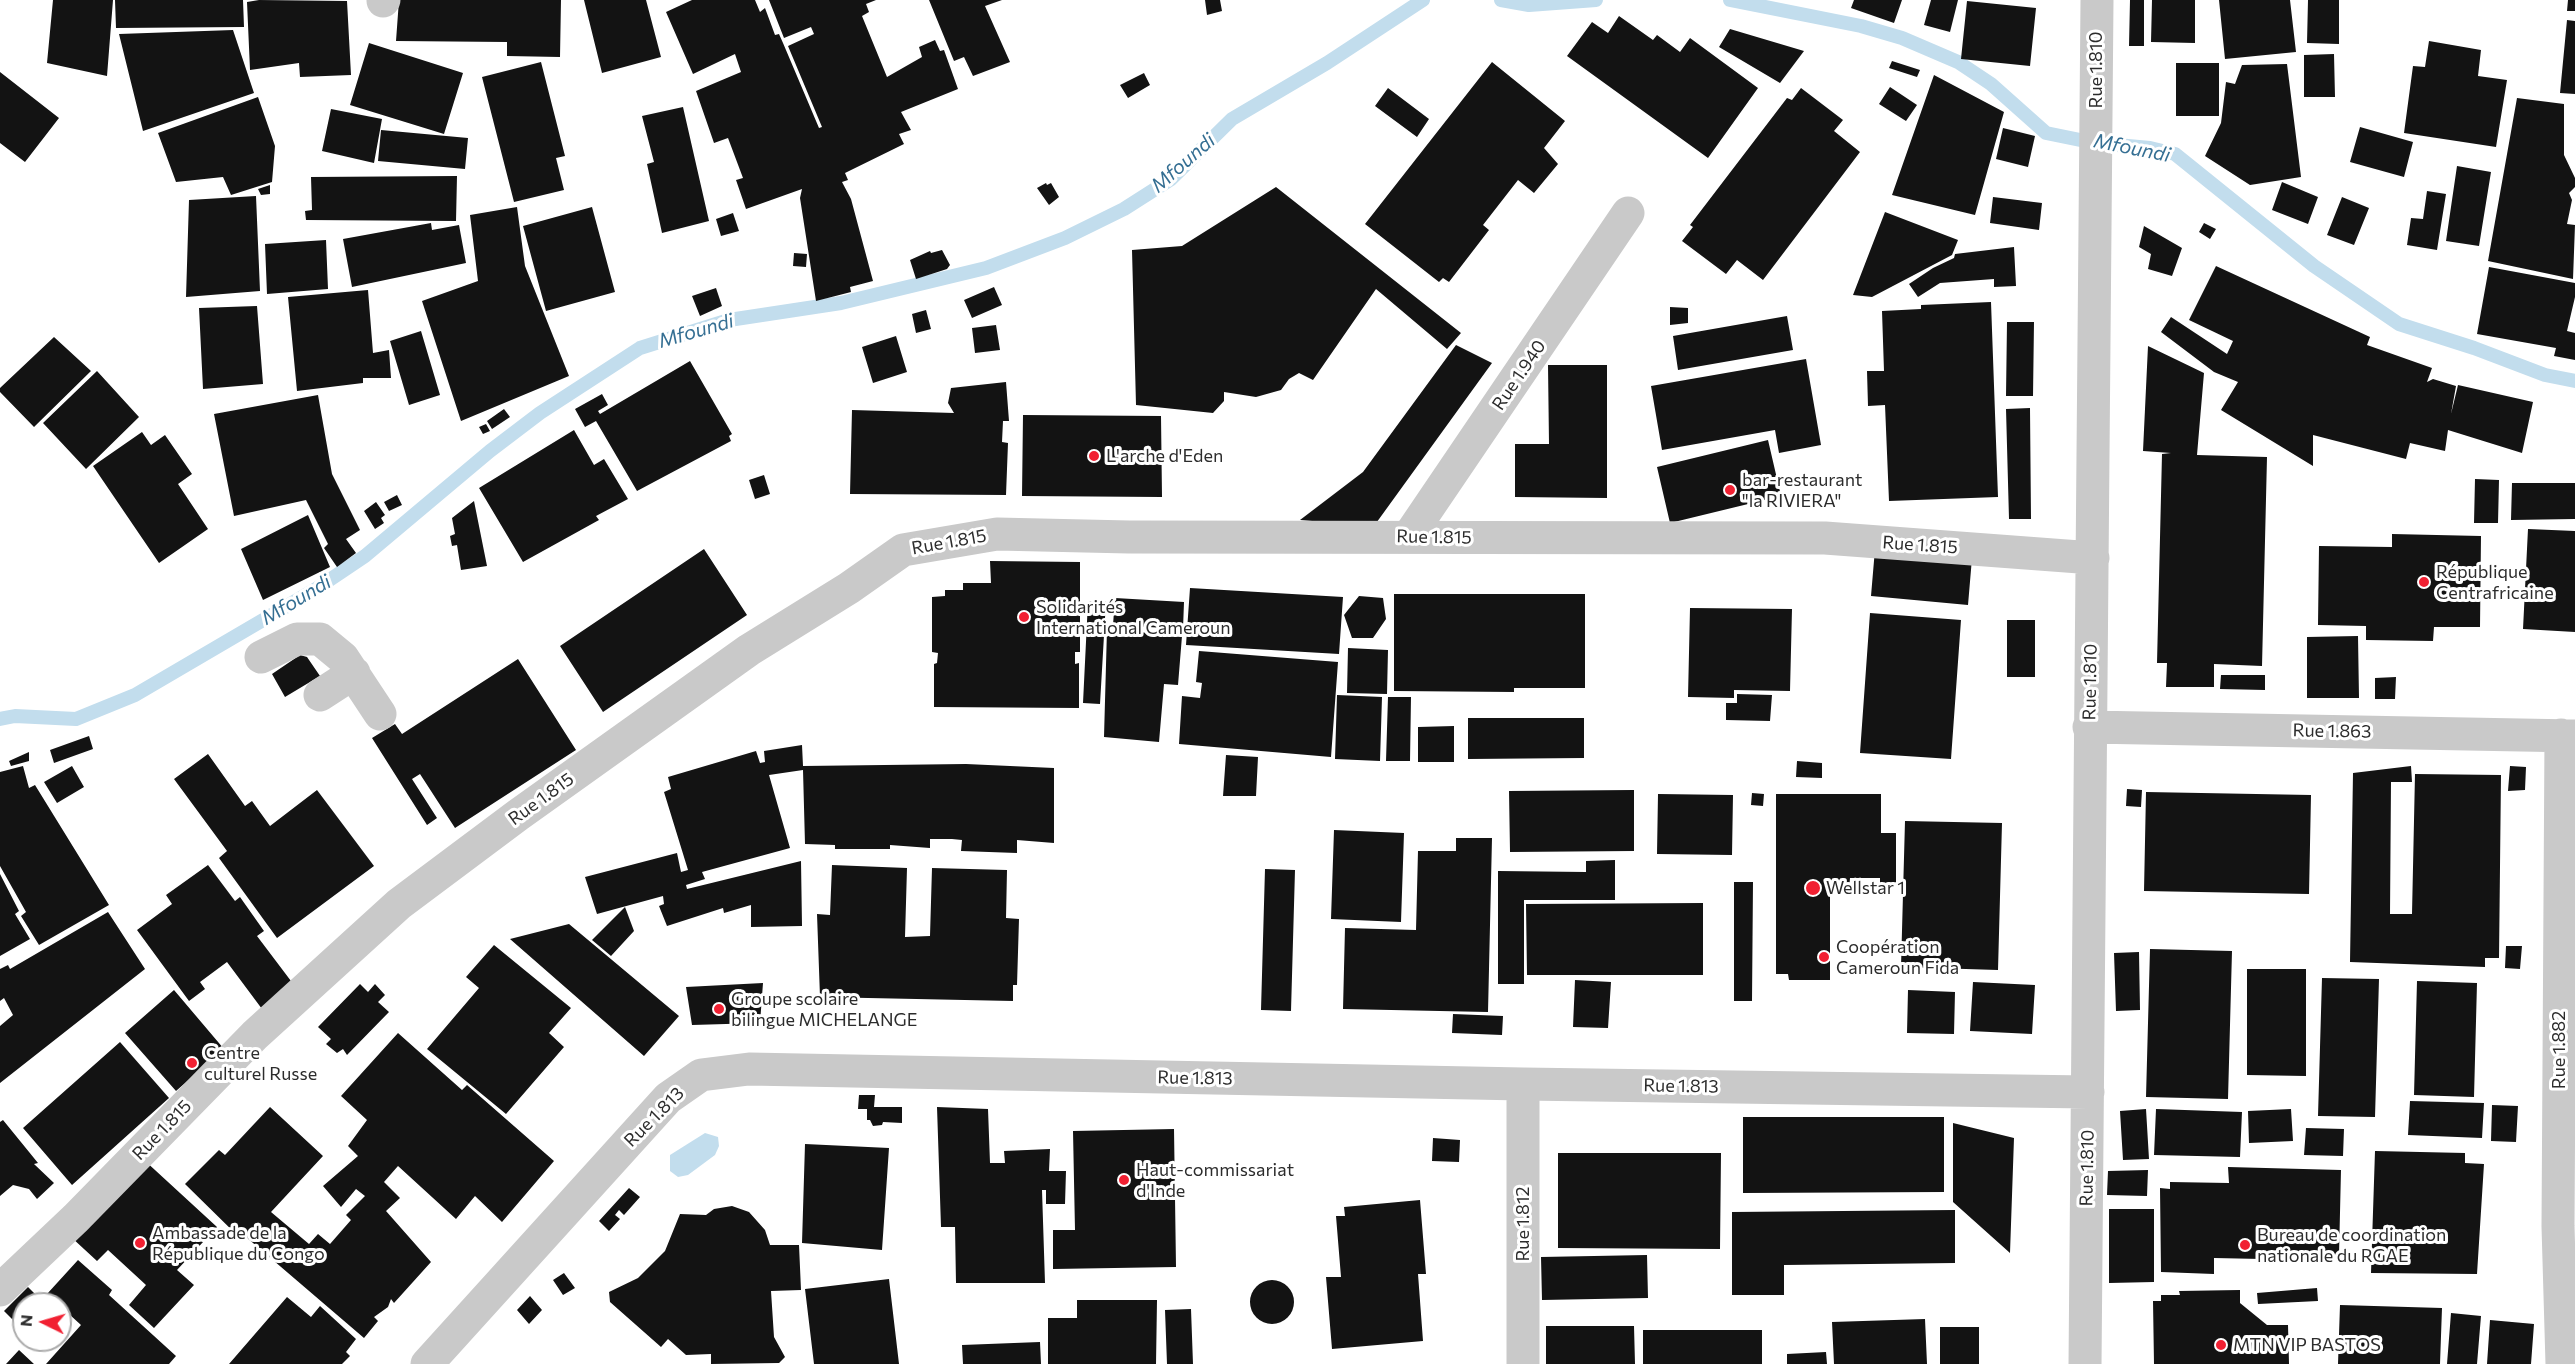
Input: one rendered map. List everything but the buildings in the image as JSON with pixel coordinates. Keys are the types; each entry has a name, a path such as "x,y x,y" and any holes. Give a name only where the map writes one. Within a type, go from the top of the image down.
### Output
{"street":[{"name":"Rue 1.810","path":"2085,1364 2097,0"},
{"name":"Rue 1.940","path":"1409,536 1628,213"},
{"name":"Rue 1.815","path":"0,1290 76,1218 255,1035 399,904 518,815 749,650 849,588 903,550 997,534 1130,537 1825,538 2093,558"},
{"path":"261,657 297,639 320,639 343,658 380,714"},
{"path":"320,695 354,673"},
{"name":"Rue 1.863","path":"2089,727 2568,736"},
{"name":"Rue 1.882","path":"2562,1364 2567,1226 2568,736"},
{"name":"Rue 1.813","path":"427,1364 668,1098 701,1075 749,1069 2088,1092"},
{"name":"Rue 1.812","path":"1523,1084 1523,1364"}],"water":[{"path":"705,1133 718,1137 719,1146 715,1155 688,1175 678,1177 670,1171 670,1155"}],"waterway":[{"name":"Mfoundi","path":"0,719 15,716 76,719 135,695 316,589 365,556 490,451 540,413 640,348 729,320 841,303 986,268 1065,238 1124,209 1171,179 1232,119 1327,63 1423,0"},
{"name":"Mfoundi","path":"1501,0 1529,5 1596,0"},
{"name":"Mfoundi","path":"1730,0 1861,26 1902,38 1958,62 1991,84 2046,133 2095,143 2150,148 2175,154 2314,266 2399,324 2474,348 2545,375 2575,381"}],"place":[{"name":"L'arche d'Eden","path":"1094,456"},
{"name":"bar-restaurant \"la RIVIERA\"","path":"1730,490"},
{"name":"République Centrafricaine","path":"2424,582"},
{"name":"Solidarités International Cameroun","path":"1024,617"},
{"name":"Wellstar 1","path":"1813,888"},
{"name":"Coopération Cameroun Fida","path":"1824,957"},
{"name":"Groupe scolaire bilingue MICHELANGE","path":"719,1009"},
{"name":"Centre culturel Russe","path":"192,1063"},
{"name":"Haut-commissariat d'Inde","path":"1124,1180"},
{"name":"Ambassade de la République du Congo","path":"140,1243"},
{"name":"Bureau de coordination nationale du RGAE","path":"2245,1245"},
{"name":"MTN VIP BASTOS","path":"2221,1345"}]}
